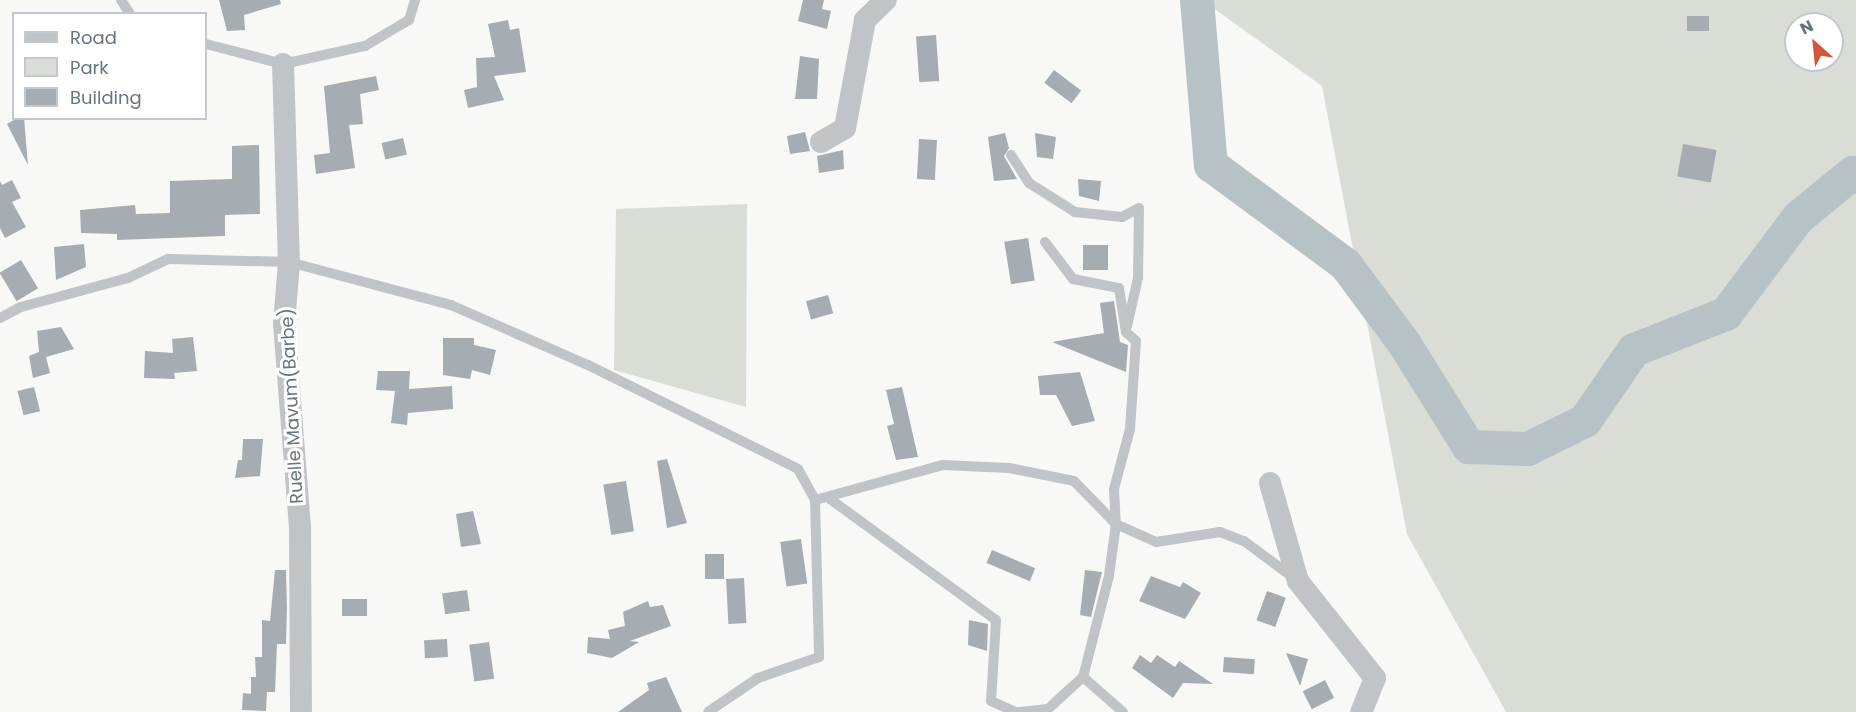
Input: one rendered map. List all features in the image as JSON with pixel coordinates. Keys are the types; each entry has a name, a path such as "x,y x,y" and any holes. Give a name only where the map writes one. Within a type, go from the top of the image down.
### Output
{"street":[{"path":"821,142 845,128 865,20 886,0"},
{"name":"Ruelle Mavum(Barbe)","path":"284,64 289,262 284,324 300,528 301,712"},
{"path":"1270,483 1298,581 1375,678 1360,712"}],"lane":[{"path":"207,44 284,64 365,46 409,20 415,0"},
{"path":"1011,155 1029,183 1075,212 1122,217 1139,208 1138,278 1126,332"},
{"path":"830,499 996,620 991,701 1018,712 1048,709 1083,677 1109,576 1116,524 1114,489 1130,429 1136,341 1126,332 1119,288 1073,279 1045,242"},
{"path":"0,318 21,307 128,278 168,259 289,262 451,305 588,365 798,469 815,500 819,657 758,678 708,712"},
{"path":"815,500 830,499 915,470 944,465 1009,468 1074,481 1116,524 1156,542 1220,532 1245,541 1298,581"},
{"path":"1083,677 1123,712"}],"green space":[{"path":"1202,0 1856,0 1856,712 1506,712 1407,534 1322,86"},
{"path":"747,204 746,407 614,370 616,209"}],"building":[{"path":"219,0 280,0 281,4 244,15 245,30 227,31"},
{"path":"803,0 824,0 822,9 831,11 827,29 798,21"},
{"path":"1687,16 1709,16 1709,31 1687,31"},
{"path":"508,20 510,30 519,28 526,72 494,76 504,100 468,108 464,90 477,87 476,58 495,57 488,24"},
{"path":"936,35 939,81 919,82 916,36"},
{"path":"800,56 819,59 817,99 795,99"},
{"path":"1054,70 1081,90 1072,103 1044,83"},
{"path":"376,76 379,90 360,94 363,124 349,125 355,168 316,174 314,155 330,153 324,86"},
{"path":"14,120 24,120 28,165 7,124"},
{"path":"805,132 810,151 790,154 787,136"},
{"path":"1005,133 1009,148 1004,156 1017,179 994,181 988,137"},
{"path":"1035,133 1056,137 1053,159 1037,157"},
{"path":"403,138 407,155 385,160 382,143"},
{"path":"919,139 937,140 935,180 917,179"},
{"path":"1683,144 1716,150 1711,182 1677,176"},
{"path":"259,145 260,214 225,215 225,236 117,240 117,234 81,233 80,210 135,205 136,214 170,213 170,181 232,179 232,146"},
{"path":"843,150 844,169 819,173 817,156"},
{"path":"1078,179 1101,181 1099,201 1079,196"},
{"path":"12,180 21,198 12,202 26,227 5,238 0,228 0,181 2,185"},
{"path":"1028,238 1035,280 1011,284 1004,242"},
{"path":"84,244 86,267 56,280 54,247"},
{"path":"1083,245 1108,245 1108,270 1083,270"},
{"path":"21,260 38,288 17,301 0,273"},
{"path":"828,295 833,313 811,320 806,301"},
{"path":"1114,301 1120,342 1128,345 1126,372 1052,342 1104,333 1100,303"},
{"path":"61,327 74,349 46,357 50,373 33,378 29,356 39,352 37,331"},
{"path":"193,337 197,371 174,373 175,379 144,378 145,351 173,353 172,339"},
{"path":"443,338 474,338 474,345 496,350 490,375 472,370 470,379 443,375"},
{"path":"378,371 410,371 409,389 452,386 453,409 408,413 407,425 391,423 395,391 376,390"},
{"path":"1080,372 1095,421 1072,426 1056,395 1040,395 1038,376"},
{"path":"34,387 40,411 24,415 18,391"},
{"path":"902,387 918,457 896,460 887,426 894,424 886,390"},
{"path":"243,439 263,439 260,476 235,478 238,460 242,460"},
{"path":"667,459 687,523 667,528 657,461"},
{"path":"626,481 634,531 611,535 603,485"},
{"path":"473,511 481,544 461,547 456,514"},
{"path":"801,539 807,584 786,586 780,542"},
{"path":"992,550 1035,568 1030,581 987,563"},
{"path":"705,554 724,554 724,579 705,579"},
{"path":"275,570 286,570 287,608 286,644 277,644 275,692 267,692 266,711 242,710 243,693 251,694 251,677 256,677 255,657 262,657 262,620 270,621"},
{"path":"1085,570 1102,572 1091,617 1080,615"},
{"path":"1151,576 1180,587 1183,582 1201,593 1185,619 1139,601"},
{"path":"744,578 746,623 728,624 726,579"},
{"path":"467,590 470,611 445,614 442,593"},
{"path":"1267,591 1286,598 1275,627 1256,620"},
{"path":"342,599 367,599 367,616 342,616"},
{"path":"648,601 650,607 663,605 671,626 630,641 639,642 612,658 587,653 588,637 610,639 608,630 625,626 623,612"},
{"path":"969,620 988,624 987,651 968,645"},
{"path":"447,639 448,657 425,658 424,640"},
{"path":"489,642 494,679 474,681 469,645"},
{"path":"1286,653 1308,659 1300,686"},
{"path":"1140,655 1151,663 1157,655 1175,667 1179,661 1213,684 1183,683 1173,698 1132,668"},
{"path":"1224,657 1255,659 1254,674 1223,672"},
{"path":"666,677 682,712 618,712 649,690 647,683"},
{"path":"1325,680 1334,698 1312,709 1303,691"}],"waterway":[{"path":"1197,0 1211,165 1346,265 1404,343 1469,447 1528,449 1585,421 1634,350 1726,314 1798,218 1853,173 1856,177"}]}
